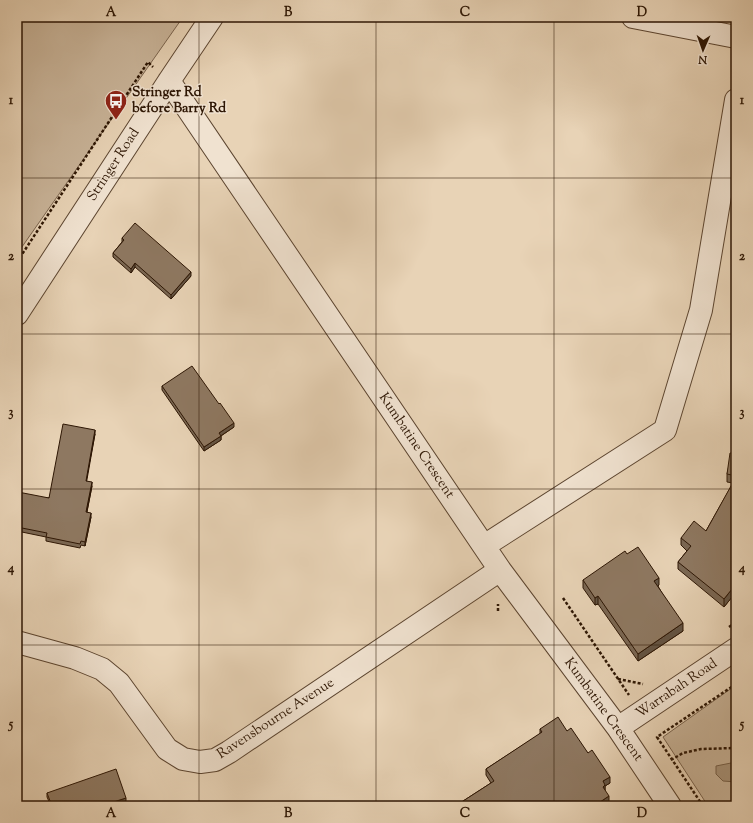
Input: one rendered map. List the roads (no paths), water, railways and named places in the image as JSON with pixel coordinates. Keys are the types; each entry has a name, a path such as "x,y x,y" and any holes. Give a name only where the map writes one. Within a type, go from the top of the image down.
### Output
{"street":[{"name":"Stringer Road","path":"17,314 212,17"},
{"path":"633,17 736,37"},
{"name":"Kumbatine Crescent","path":"169,81 500,570 618,728 670,806"},
{"path":"484,546 664,430 701,310 736,100"},
{"name":"Ravensbourne Avenue","path":"17,642 75,658 102,669 119,683 167,749 183,759 200,762 214,760 229,752 500,570"},
{"name":"Warrabah Road","path":"618,728 736,649"}],"place":[{"name":"Stringer Rd before Barry Rd","path":"116,120"}]}
